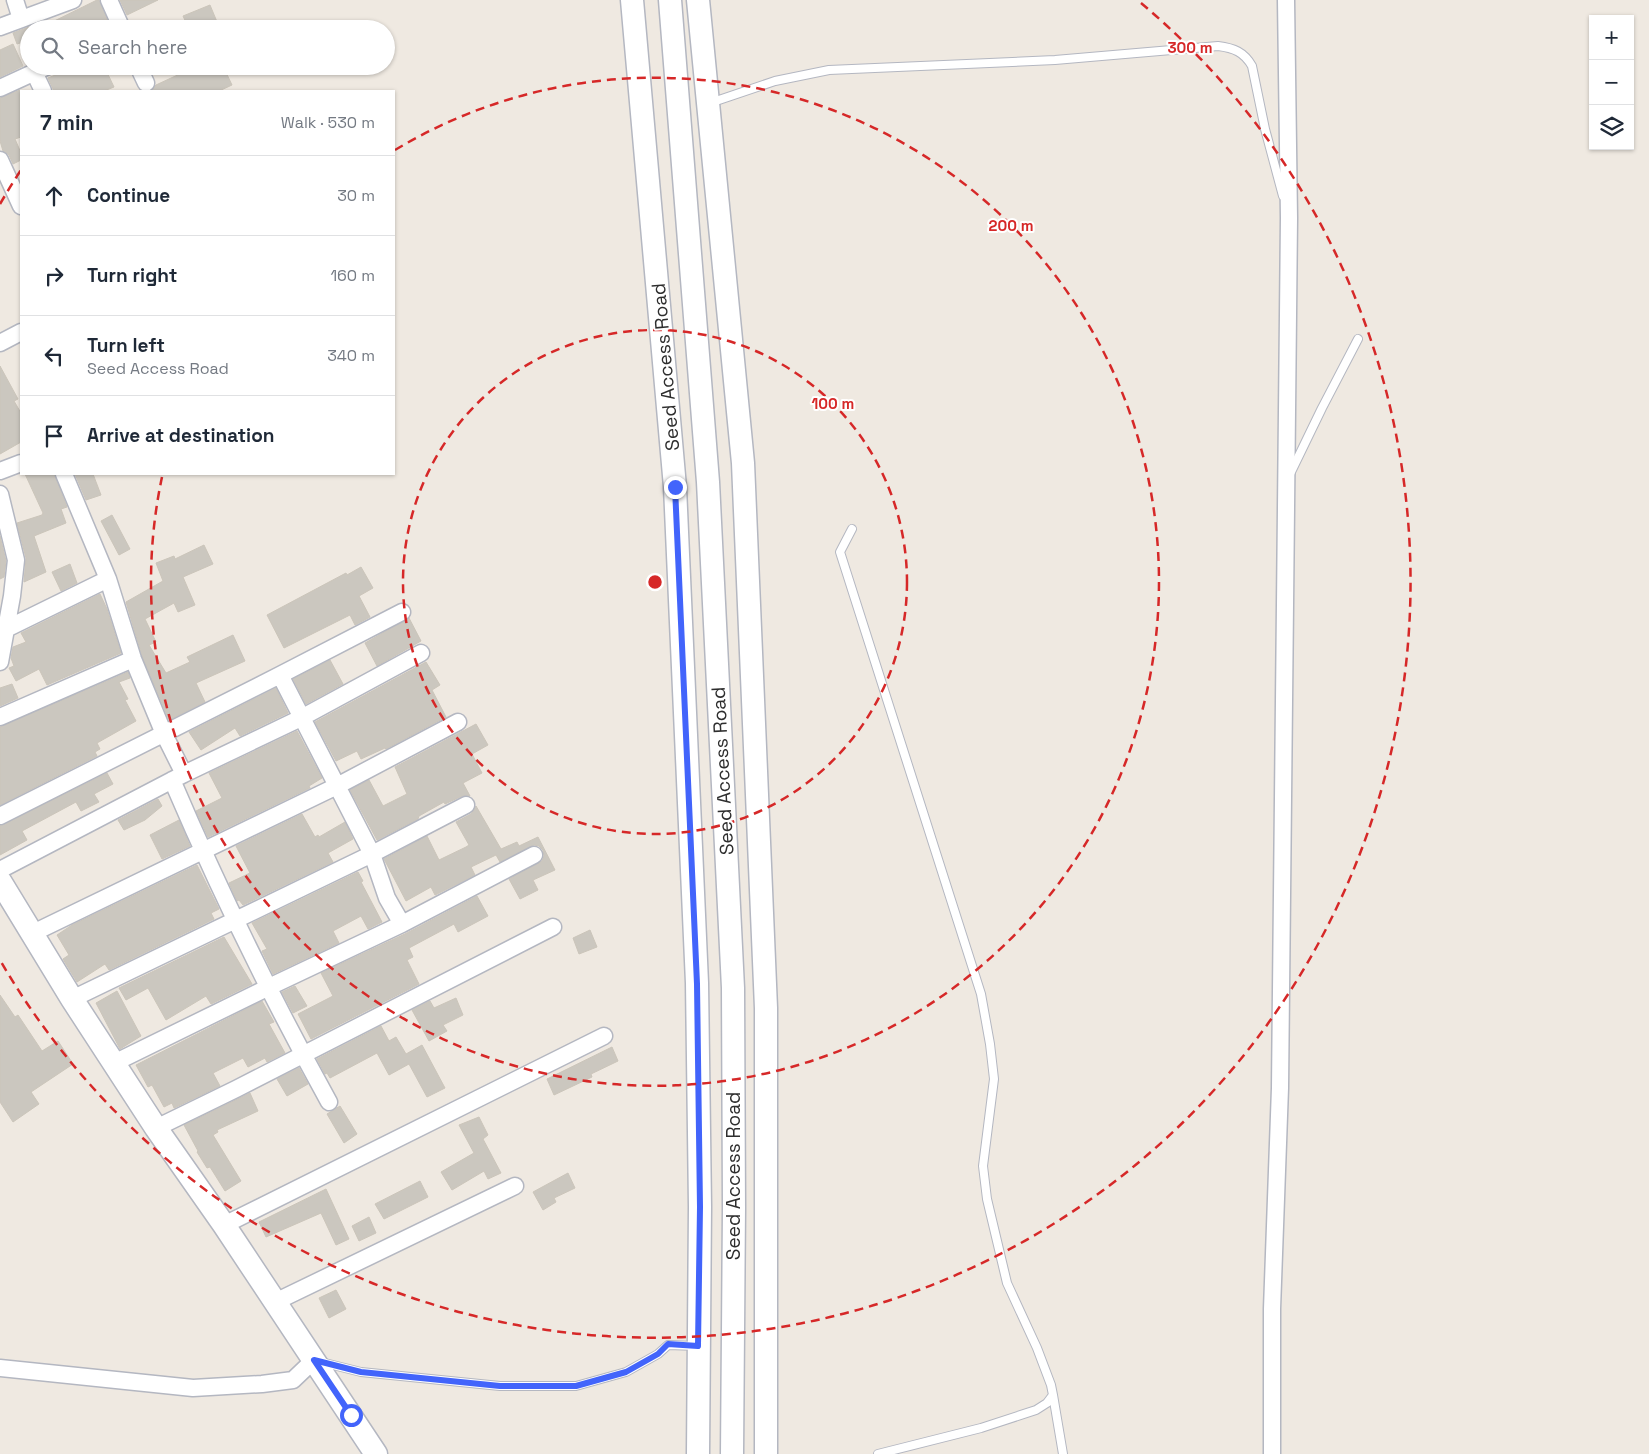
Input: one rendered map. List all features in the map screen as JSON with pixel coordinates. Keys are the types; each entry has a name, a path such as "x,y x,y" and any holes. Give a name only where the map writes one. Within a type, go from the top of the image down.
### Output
{"street":[{"path":"15,0 21,19"},
{"path":"0,27 72,0"},
{"path":"109,0 118,20"},
{"name":"Seed Access Road","path":"632,0 676,497 697,984 700,1207 698,1454"},
{"name":"Seed Access Road","path":"670,0 708,482 733,988 732,1454"},
{"path":"698,0 743,473 766,1008 766,1454"},
{"path":"1272,1454 1272,1309 1280,1088 1289,218 1286,0"},
{"path":"0,88 28,75"},
{"path":"42,75 43,90"},
{"path":"142,75 146,83"},
{"path":"0,160 20,204"},
{"path":"0,343 20,333"},
{"path":"0,471 20,463"},
{"path":"64,475 108,579 133,659 164,734 202,850 303,1055 329,1102"},
{"path":"0,494 2,513 16,560 6,598 6,629 0,662"},
{"path":"6,629 108,579"},
{"path":"0,816 402,612"},
{"path":"0,870 178,777 302,718 421,653"},
{"path":"0,717 133,659"},
{"path":"280,675 372,854 387,898 402,924"},
{"path":"33,933 337,786 458,722"},
{"path":"72,999 372,854 466,805"},
{"path":"114,1063 402,924 534,855"},
{"path":"0,881 72,999 156,1128 224,1225 376,1454"},
{"path":"156,1128 553,927"},
{"path":"224,1225 604,1036"},
{"path":"275,1302 515,1186"},
{"path":"0,1368 193,1388 262,1384 293,1380 314,1360"}],"lane":[{"path":"708,103 775,80 829,70 1055,60 1218,46 1230,48 1247,57 1252,66 1265,129 1289,218"},
{"path":"1286,482 1358,340"},
{"path":"852,529 840,552 980,994 990,1044 994,1079 983,1166 987,1199 1007,1283 1051,1385 1063,1454"},
{"path":"314,1360 361,1372 500,1386 576,1386 626,1372 658,1354 668,1344 698,1346"},
{"path":"878,1454 981,1428 1036,1410 1047,1403 1053,1395"}],"building":[{"path":"99,0 107,20 56,20"},
{"path":"120,0 158,0 127,15"},
{"path":"210,5 216,20 185,20 183,16"},
{"path":"20,30 20,43 17,44 13,33"},
{"path":"13,44 20,59 20,67 0,77 0,50"},
{"path":"55,75 108,75 114,87 106,90 54,90 48,78"},
{"path":"178,75 227,75 232,85 221,90 152,90 156,85"},
{"path":"20,90 20,137 15,139 20,151 20,160 13,164 9,155 3,151 0,141 0,98"},
{"path":"0,366 18,399 14,401 20,411 20,443 0,454"},
{"path":"25,475 54,475 67,507 61,509 66,523 34,536 46,572 24,582 26,558 17,523 42,515 43,513"},
{"path":"75,475 93,475 101,495 86,500"},
{"path":"112,515 130,549 119,555 101,521"},
{"path":"0,536 6,561 4,577 0,579"},
{"path":"204,545 213,564 183,577 195,605 178,612 174,603 145,619 156,642 149,645 166,673 190,662 187,657 233,635 245,661 196,683 205,702 169,720 142,656 126,602 163,581 156,563 174,556 175,559"},
{"path":"70,564 77,583 61,591 52,572"},
{"path":"361,567 373,588 359,596 370,617 355,625 350,615 284,648 267,615"},
{"path":"100,594 107,609 121,653 47,685 39,669 16,681 9,668 14,666 11,658 13,647 26,642 21,633"},
{"path":"409,618 421,641 377,666 365,643"},
{"path":"330,660 343,684 306,704 293,679"},
{"path":"426,662 440,685 432,690 446,717 386,749 361,759 357,751 336,761 315,722"},
{"path":"128,672 130,678 119,682 128,699 125,700 136,721 97,743 100,749 95,752 97,756 0,805 0,727"},
{"path":"12,684 18,698 0,706 0,688"},
{"path":"276,688 288,713 240,736 235,728 201,750 189,732"},
{"path":"476,724 488,745 472,754 482,773 463,783 470,796 462,796 445,804 444,802 419,816 418,819 377,840 350,790 369,780 383,806 407,794 395,767"},
{"path":"297,731 322,778 309,786 310,788 208,837 196,811 222,798 209,773"},
{"path":"107,773 113,784 94,794 99,802 81,811 76,802 22,831 27,840 0,855 0,826"},
{"path":"158,799 162,806 145,820 124,830 118,820"},
{"path":"476,806 501,849 517,842 519,846 538,837 555,870 533,880 538,890 520,899 509,879 542,861 544,856 543,850 539,846 534,845 500,862 496,855 471,867 475,875 435,895 431,887 406,901 384,859 427,836 439,860 466,847 469,845 456,822 471,814"},
{"path":"302,814 315,837 318,835 319,837 345,822 353,839 328,853 333,862 243,905 239,900 237,901 229,883 250,873 236,846"},
{"path":"179,820 190,846 162,859 150,835"},
{"path":"197,865 219,909 211,913 214,919 109,970 105,964 77,982 63,959 69,955 57,935 72,925"},
{"path":"358,872 363,881 361,882 382,922 368,929 361,916 333,931 339,943 273,974 262,951 267,949 252,923"},
{"path":"477,896 488,916 458,932 454,924 409,948 413,957 407,960 419,984 311,1039 298,1014 333,996 321,973 407,933"},
{"path":"590,930 597,947 579,954 573,938"},
{"path":"224,937 252,984 211,1004 206,996 166,1020 148,988 126,1000 119,988"},
{"path":"295,986 307,1006 293,1013 282,992"},
{"path":"117,991 141,1036 120,1049 96,1003"},
{"path":"0,995 15,1017 18,1015 42,1051 58,1041 73,1064 31,1092 39,1104 13,1122 0,1102"},
{"path":"456,998 463,1015 443,1025 447,1031 429,1041 412,1010 430,1001 434,1008"},
{"path":"262,1001 274,1022 269,1024 285,1053 267,1062 265,1058 248,1067 243,1058 213,1073 220,1086 174,1108 172,1103 164,1107 152,1085 148,1087 136,1065"},
{"path":"381,1026 389,1041 396,1037 406,1054 422,1045 445,1088 427,1097 409,1064 389,1075 377,1053 330,1078 327,1073 325,1074 317,1059"},
{"path":"612,1047 618,1061 591,1074 592,1077 554,1095 547,1079"},
{"path":"299,1068 308,1084 287,1096 277,1079"},
{"path":"250,1093 258,1111 217,1130 218,1132 213,1135 241,1181 225,1191 210,1167 207,1168 197,1152 184,1125"},
{"path":"340,1106 357,1134 344,1143 327,1114"},
{"path":"479,1117 488,1135 483,1139 501,1173 488,1179 484,1171 452,1190 441,1172 474,1153 459,1125"},
{"path":"568,1173 575,1188 554,1198 556,1202 543,1210 533,1192"},
{"path":"420,1181 428,1197 384,1219 375,1204"},
{"path":"326,1189 349,1239 336,1245 321,1213 266,1237 259,1222"},
{"path":"369,1217 376,1233 359,1241 352,1226"},
{"path":"336,1290 346,1309 329,1318 319,1298"}],"route":[{"path":"351,1415 314,1360 361,1372 500,1386 576,1386 626,1372 658,1354 668,1344 698,1346 700,1207 697,984 675,487"}]}
